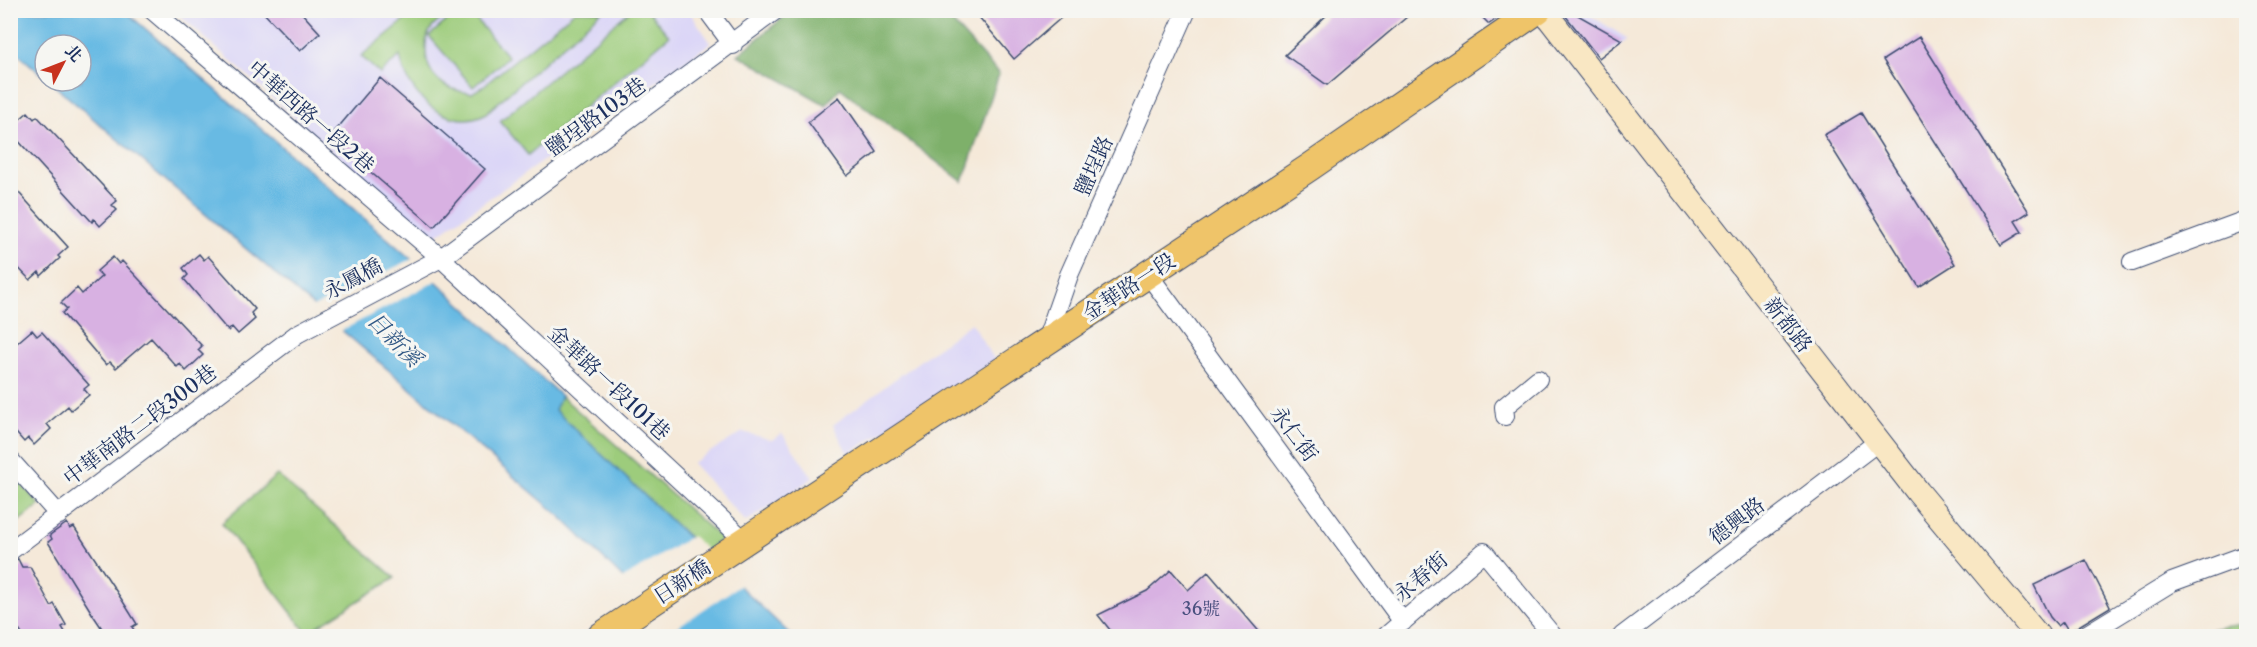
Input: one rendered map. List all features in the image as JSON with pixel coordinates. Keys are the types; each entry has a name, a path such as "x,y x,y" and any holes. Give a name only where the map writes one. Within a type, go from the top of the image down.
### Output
{"main road":[{"name":"金華路一段","path":"718,559 1148,274 1538,10"},
{"name":"日新橋","path":"601,636 718,559"}],"street":[{"name":"中華西路一段2巷","path":"152,10 436,261"},
{"path":"707,10 733,45"},
{"name":"鹽埕路103巷","path":"436,261 733,45 776,10"},
{"name":"鹽埕路","path":"1046,341 1069,275 1187,10"},
{"name":"新都路","path":"1543,10 1879,441 2003,597 2038,636"},
{"path":"2132,262 2247,220"},
{"name":"永鳳橋","path":"297,334 436,261"},
{"name":"金華路一段101巷","path":"436,261 746,541"},
{"name":"永仁街","path":"1148,274 1403,622"},
{"name":"中華南路二段300巷","path":"10,551 297,334"},
{"path":"1505,416 1504,407 1538,379"},
{"name":"德興路","path":"1622,636 1879,441"},
{"path":"10,460 59,515"},
{"name":"永春街","path":"1386,636 1484,552 1553,636"},
{"path":"2084,636 2172,582 2247,555"}],"shaded area":[{"path":"175,11 689,11 711,43 437,235 424,233"},
{"path":"1557,11 1583,11 1628,39 1597,62"},
{"path":"971,323 995,360 848,454 833,425"},
{"path":"743,432 772,440 782,433 813,478 746,522 692,463"}],"green space":[{"path":"459,10 469,11 508,57 473,87 429,36"},
{"path":"631,10 648,11 669,36 528,155 500,121"},
{"path":"416,11 453,11 433,26 428,35 426,56 428,65 432,73 445,85 462,92 472,93 575,11 602,11 485,114 471,119 443,114 430,106 410,84 400,56 380,74 361,56"},
{"path":"791,11 942,11 999,74 963,182 840,88 826,105 738,55"},
{"path":"561,396 722,539 705,553 554,410"},
{"path":"10,472 40,505 11,527 10,527"},
{"path":"277,475 395,578 307,633 222,523"},
{"path":"2246,624 2246,636 2187,636 2221,627"}],"water":[{"name":"日新溪","path":"11,11 125,11 426,272 561,396 555,410 792,636 682,636 561,517 63,93 93,93 93,33 33,33 33,67 11,48"}],"pier":[{"path":"414,258 438,280 339,332 311,308"},
{"path":"692,536 742,584 671,631 620,580"}],"building":[{"path":"261,10 299,10 320,33 300,51"},
{"path":"973,10 1070,10 1014,59"},
{"path":"1332,10 1415,10 1327,85 1285,55"},
{"path":"1475,10 1510,10 1489,24"},
{"path":"1561,10 1569,10 1622,40 1599,58"},
{"path":"1919,37 2029,212 2015,221 2022,232 2001,245 1883,60"},
{"path":"380,78 485,169 434,227 330,137"},
{"path":"839,97 877,152 847,176 808,122"},
{"path":"28,112 34,119 37,116 117,201 112,205 117,210 100,226 94,219 92,222 14,136 18,132 12,126"},
{"path":"1861,113 1955,264 1919,287 1824,135"},
{"path":"10,183 68,247 41,276 39,272 30,280 10,259"},
{"path":"199,254 204,260 208,256 255,309 251,313 255,319 238,334 232,327 228,331 184,279 188,275 183,268"},
{"path":"113,257 119,264 122,261 202,346 198,350 203,355 186,371 180,364 177,367 151,338 116,368 110,362 106,365 62,313 67,309 61,303 77,288 82,294 102,276 97,271"},
{"path":"32,330 37,336 42,332 89,385 84,389 89,395 71,410 68,406 47,424 51,429 34,445 28,438 24,442 10,426 10,349"},
{"path":"67,523 70,529 74,527 122,600 137,624 132,627 138,636 107,636 93,615 48,542 52,539 50,535"},
{"path":"18,559 22,567 30,567 51,606 54,604 66,625 62,627 65,632 58,636 23,636 10,616 10,562"},
{"path":"2086,560 2110,607 2069,632 2063,622 2058,626 2050,617 2034,585"},
{"path":"1171,570 1188,590 1208,572 1263,636 1115,636 1098,615 1147,591"}]}
